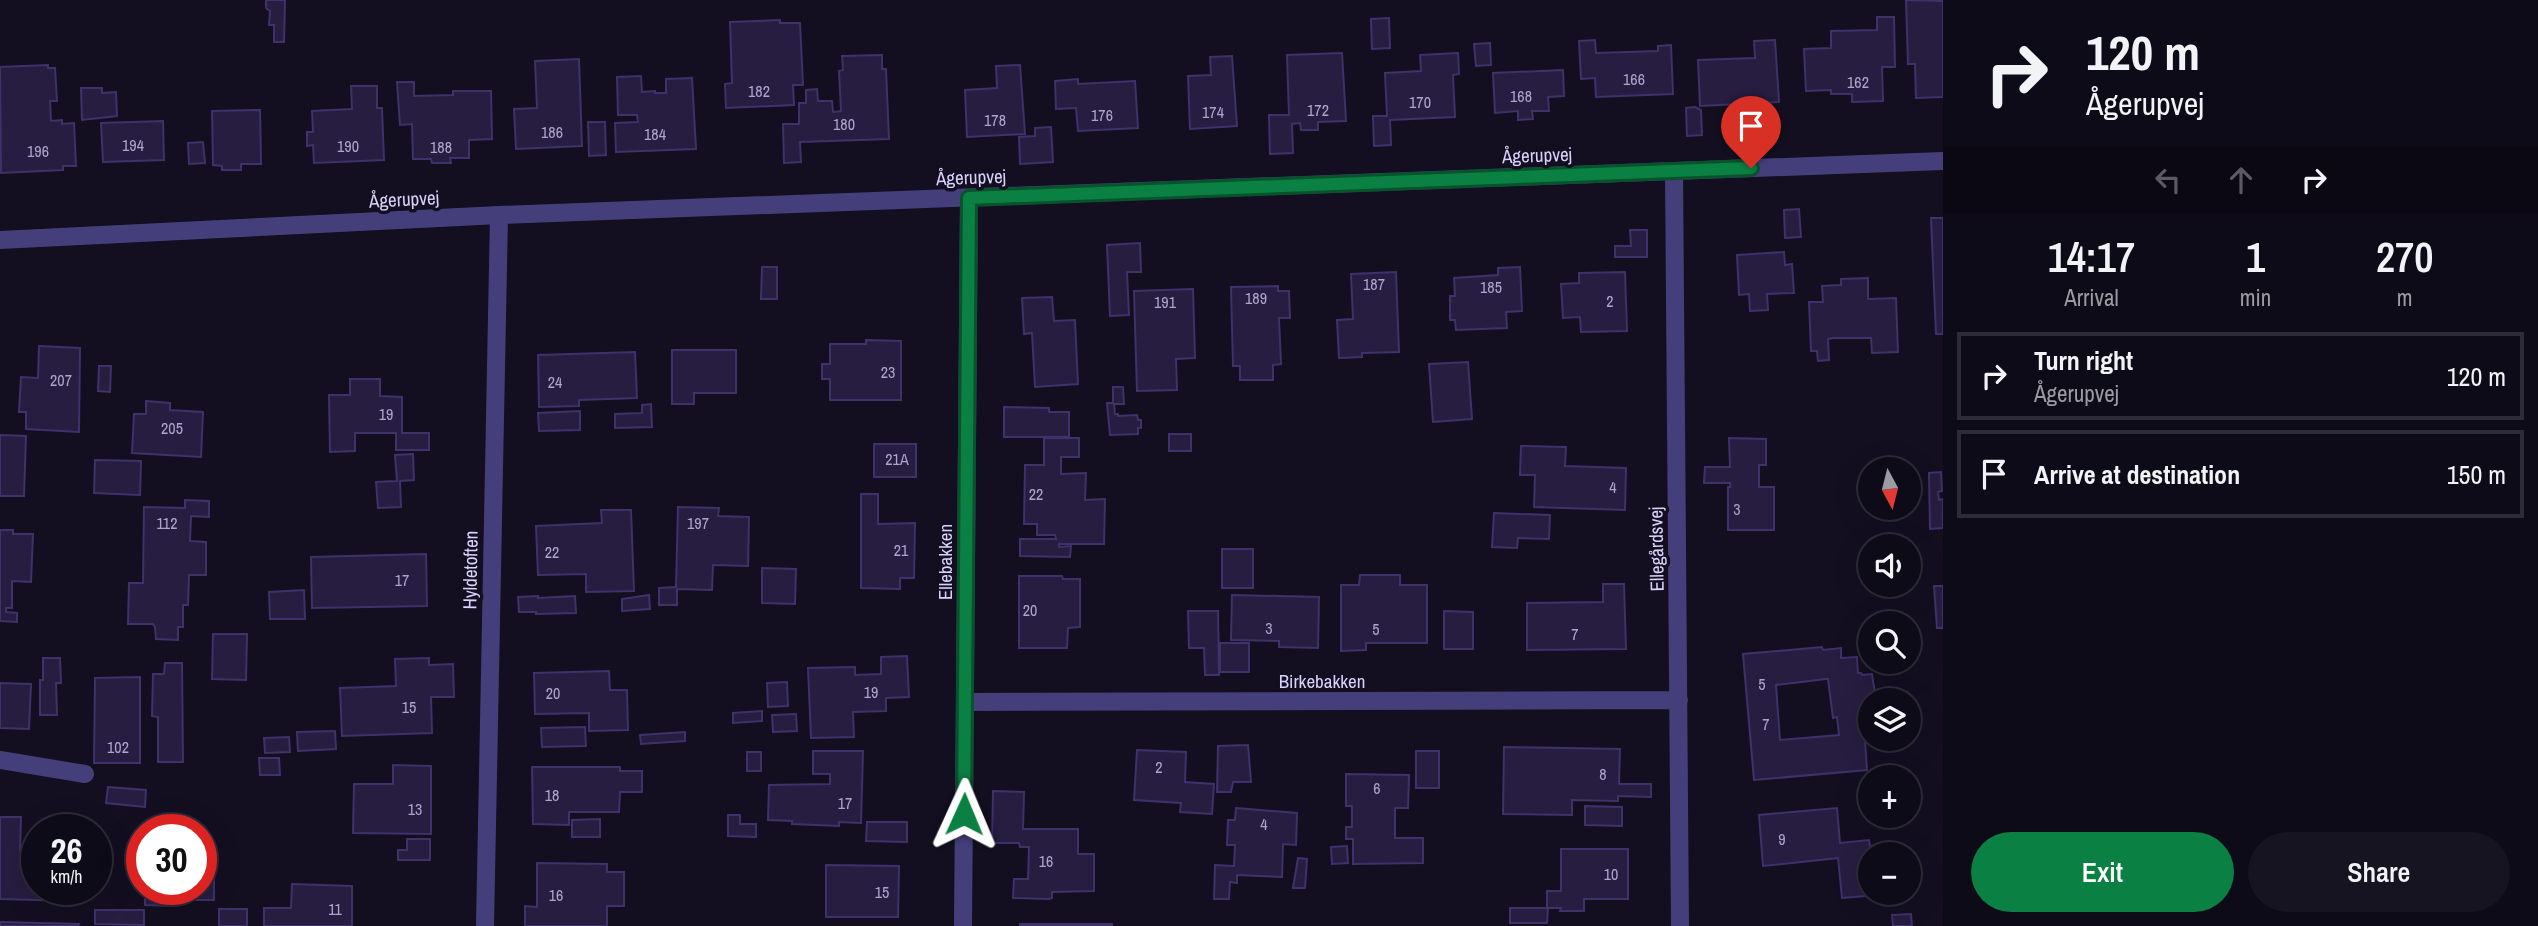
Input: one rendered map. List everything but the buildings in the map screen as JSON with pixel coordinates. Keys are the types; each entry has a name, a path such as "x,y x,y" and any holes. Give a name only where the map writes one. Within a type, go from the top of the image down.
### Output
{"street":[{"name":"Ågerupvej","path":"0,240 499,215 1943,161"},
{"name":"Ellegårdsvej","path":"1674,171 1680,926"},
{"name":"Ellebakken","path":"963,926 969,198"},
{"name":"Hyldetoften","path":"485,926 499,215"},
{"name":"Birkebakken","path":"965,702 1679,700"},
{"path":"0,760 85,774"}],"route":[{"path":"964,814 969,198 1751,168"}]}
